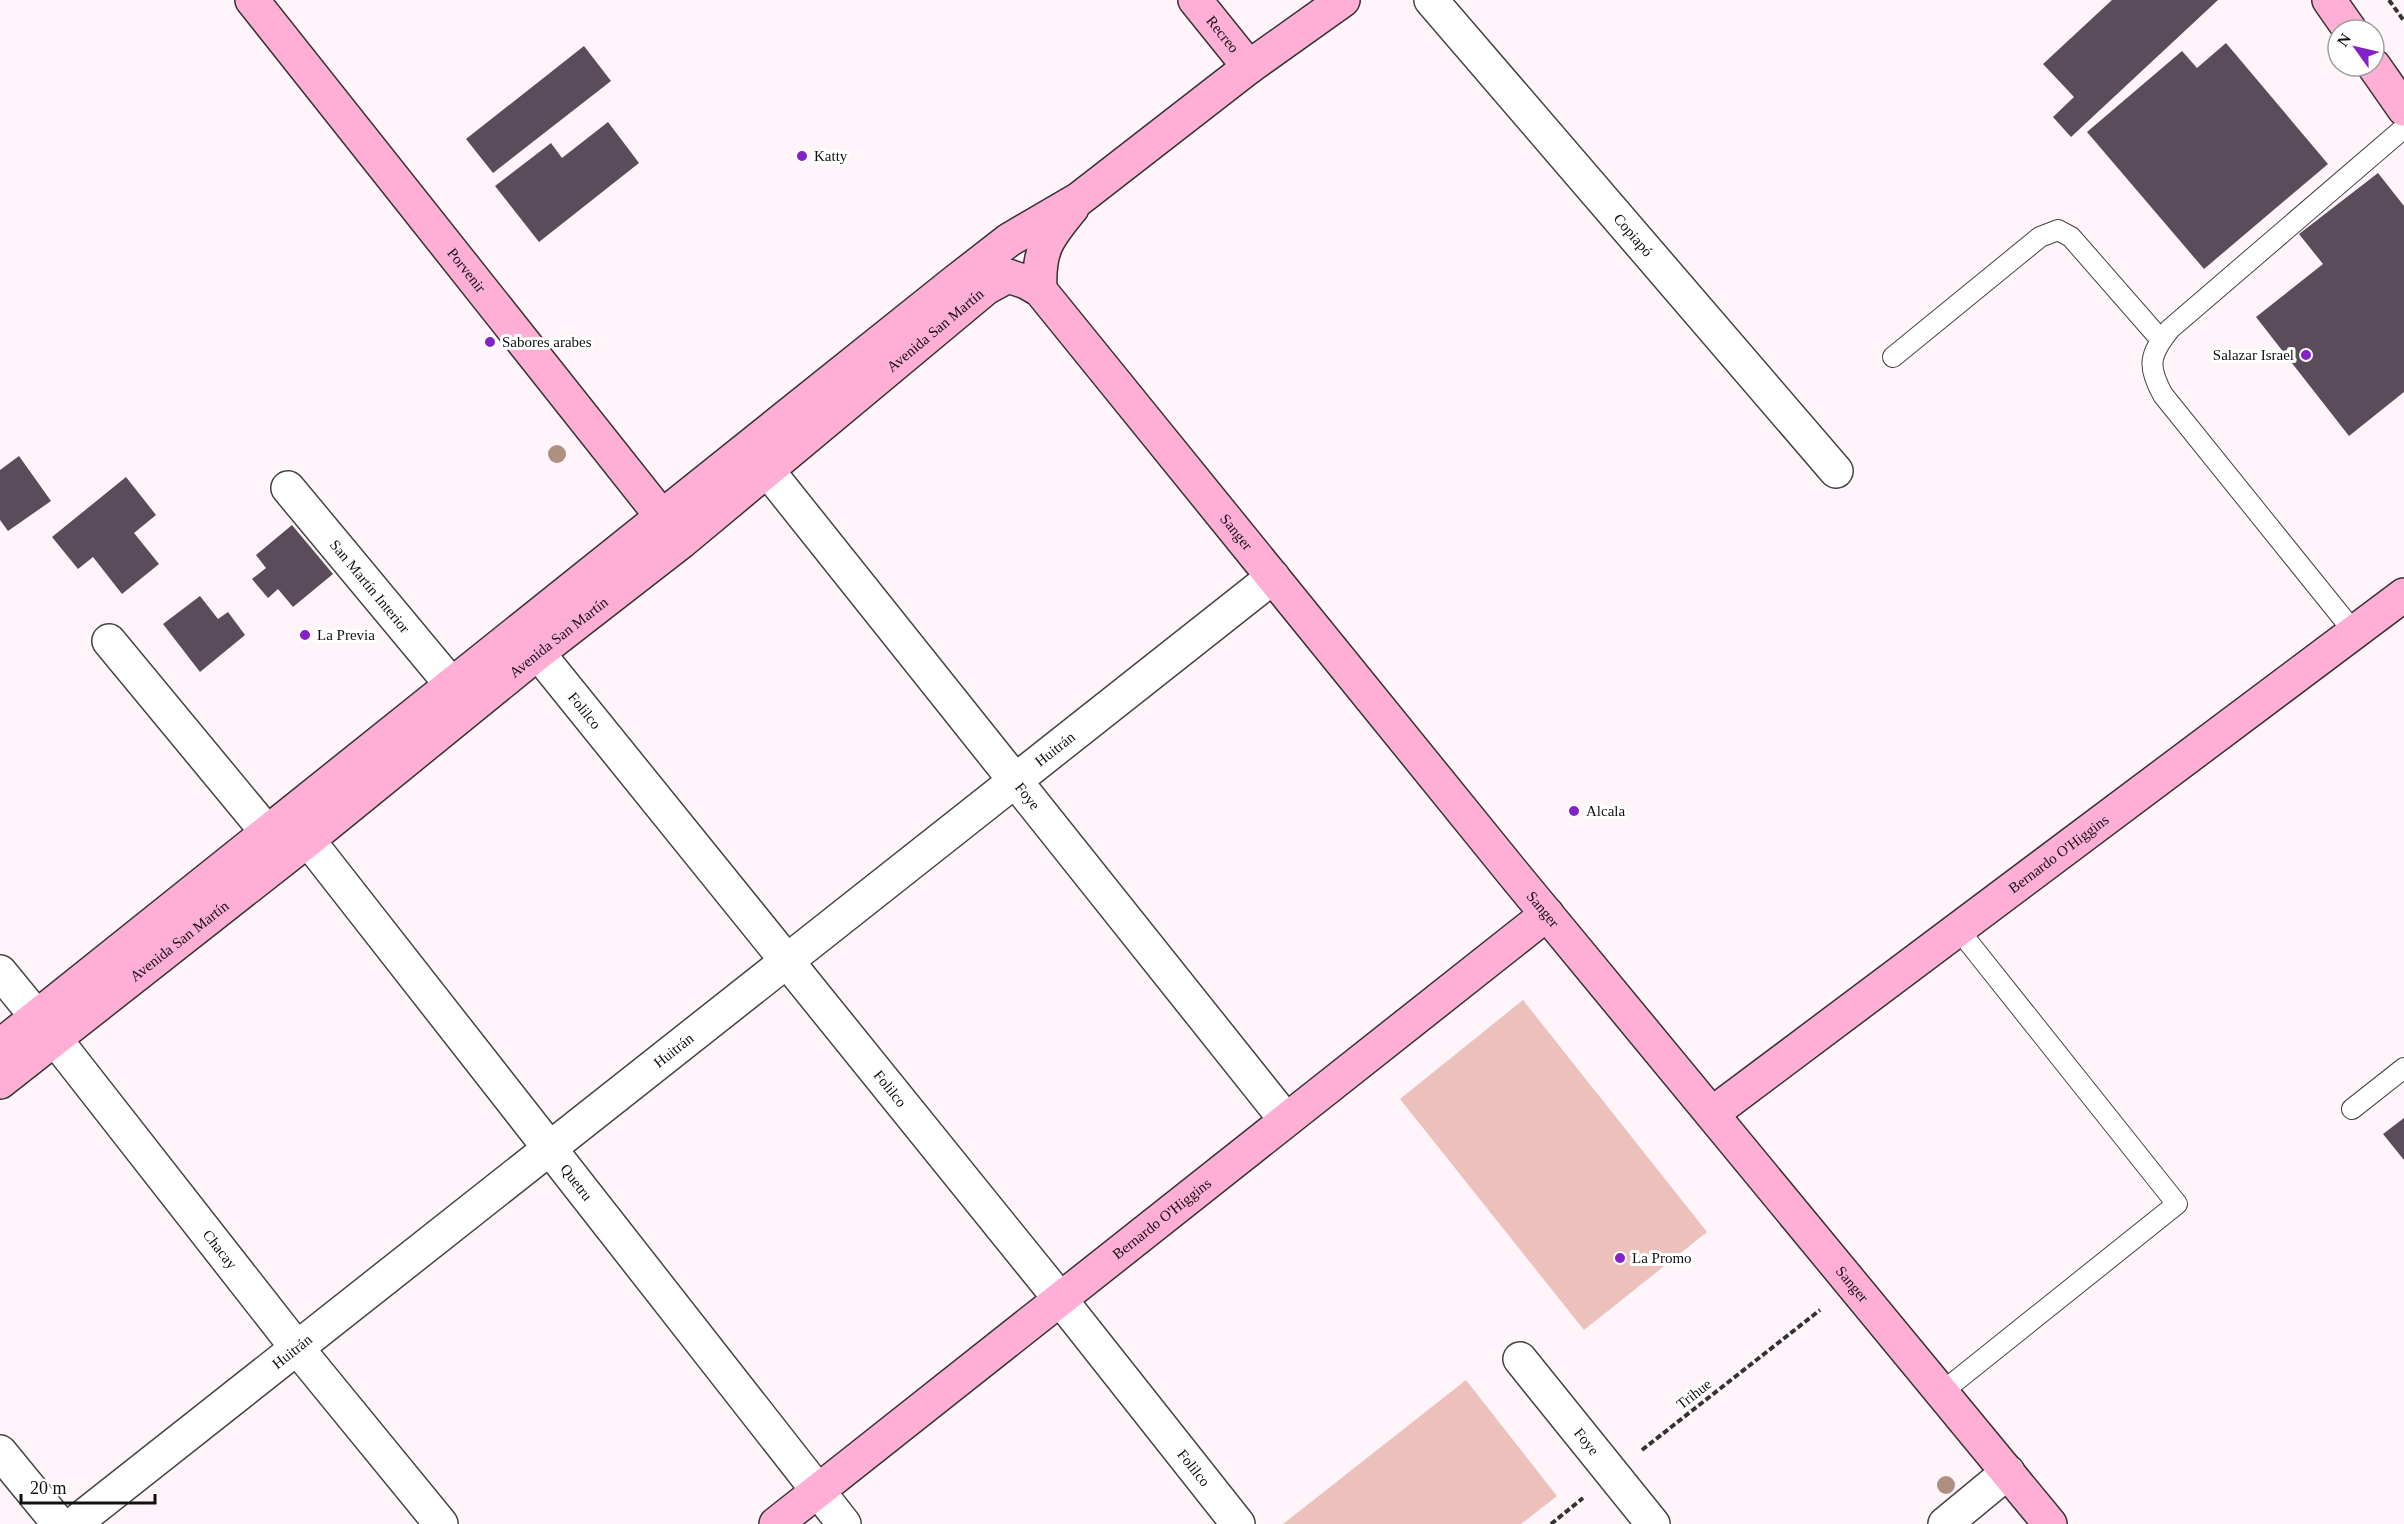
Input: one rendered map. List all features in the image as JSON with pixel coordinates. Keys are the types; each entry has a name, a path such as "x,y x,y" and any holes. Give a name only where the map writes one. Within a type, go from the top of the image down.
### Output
{"main road":[{"name":"Porvenir","path":"252,0 662,515 681,542"},
{"name":"Recreo","path":"1195,0 1249,67"},
{"name":"Avenida San Martín","path":"0,1082 46,1028 267,832 1009,240 1079,199 1249,67 1343,0"},
{"path":"2329,0 2341,18"},
{"path":"2382,78 2404,110"},
{"name":"Avenida San Martín","path":"1040,290 1039,265 1042,253 1051,233 1079,199"},
{"name":"Avenida San Martín","path":"0,1046 46,1028 308,840 538,653 681,542 986,288 1008,276 1040,290"},
{"name":"Sanger","path":"1040,290 1547,914 2050,1524"},
{"name":"Bernardo O'Higgins","path":"1713,1113 2404,595"},
{"name":"Bernardo O'Higgins","path":"776,1524 1547,914"}],"street":[{"name":"Copiapó","path":"1431,0 1836,471"},
{"name":"Foye","path":"768,471 1286,1120"},
{"name":"San Martín Interior","path":"288,488 452,684"},
{"name":"Huitrán","path":"74,1524 1273,577"},
{"path":"109,641 267,832"},
{"name":"Folilco","path":"538,653 786,963 1060,1299 1238,1524"},
{"name":"Quetru","path":"308,840 844,1524"},
{"name":"Chacay","path":"0,972 297,1348 441,1524"},
{"name":"Foye","path":"1520,1359 1653,1524"},
{"path":"0,1452 59,1524"},
{"path":"1945,1524 2008,1472"}],"lane":[{"path":"2354,632 2163,396 2152,375 2152,357 2170,329 2404,128"},
{"path":"1893,357 2040,237 2058,230 2071,237 2161,340"},
{"path":"1942,1392 2177,1203 1958,929"},
{"path":"2352,1108 2404,1068"}],"path":[{"path":"2389,0 2404,21"},
{"name":"Trihue","path":"1551,1524 1853,1284"}],"shaded area":[{"path":"1523,1000 1707,1232 1584,1330 1400,1099"},
{"path":"1466,1380 1557,1496 1521,1524 1283,1524"}],"building":[{"path":"2112,0 2218,0 2071,137 2053,117 2074,97 2043,64"},
{"path":"2226,43 2328,164 2204,269 2087,132 2182,51 2197,68"},
{"path":"584,46 611,81 493,173 466,139"},
{"path":"608,122 639,163 539,242 495,186 551,143 562,158"},
{"path":"2378,173 2404,206 2404,392 2349,436 2256,317 2323,264 2299,234"},
{"path":"19,456 51,501 8,531 0,520 0,470"},
{"path":"126,477 156,515 134,533 159,564 122,594 93,557 78,569 52,537"},
{"path":"292,525 333,574 293,607 278,589 268,598 252,579 266,568 256,555"},
{"path":"200,596 218,619 228,612 245,635 200,672 163,624"},
{"path":"2404,1118 2404,1160 2383,1134"}],"place":[{"name":"Katty","path":"802,156"},
{"name":"Sabores arabes","path":"490,342"},
{"name":"Salazar Israel","path":"2306,355"},
{"name":"La Previa","path":"305,635"},
{"name":"Alcala","path":"1574,811"},
{"name":"La Promo","path":"1620,1258"}]}
